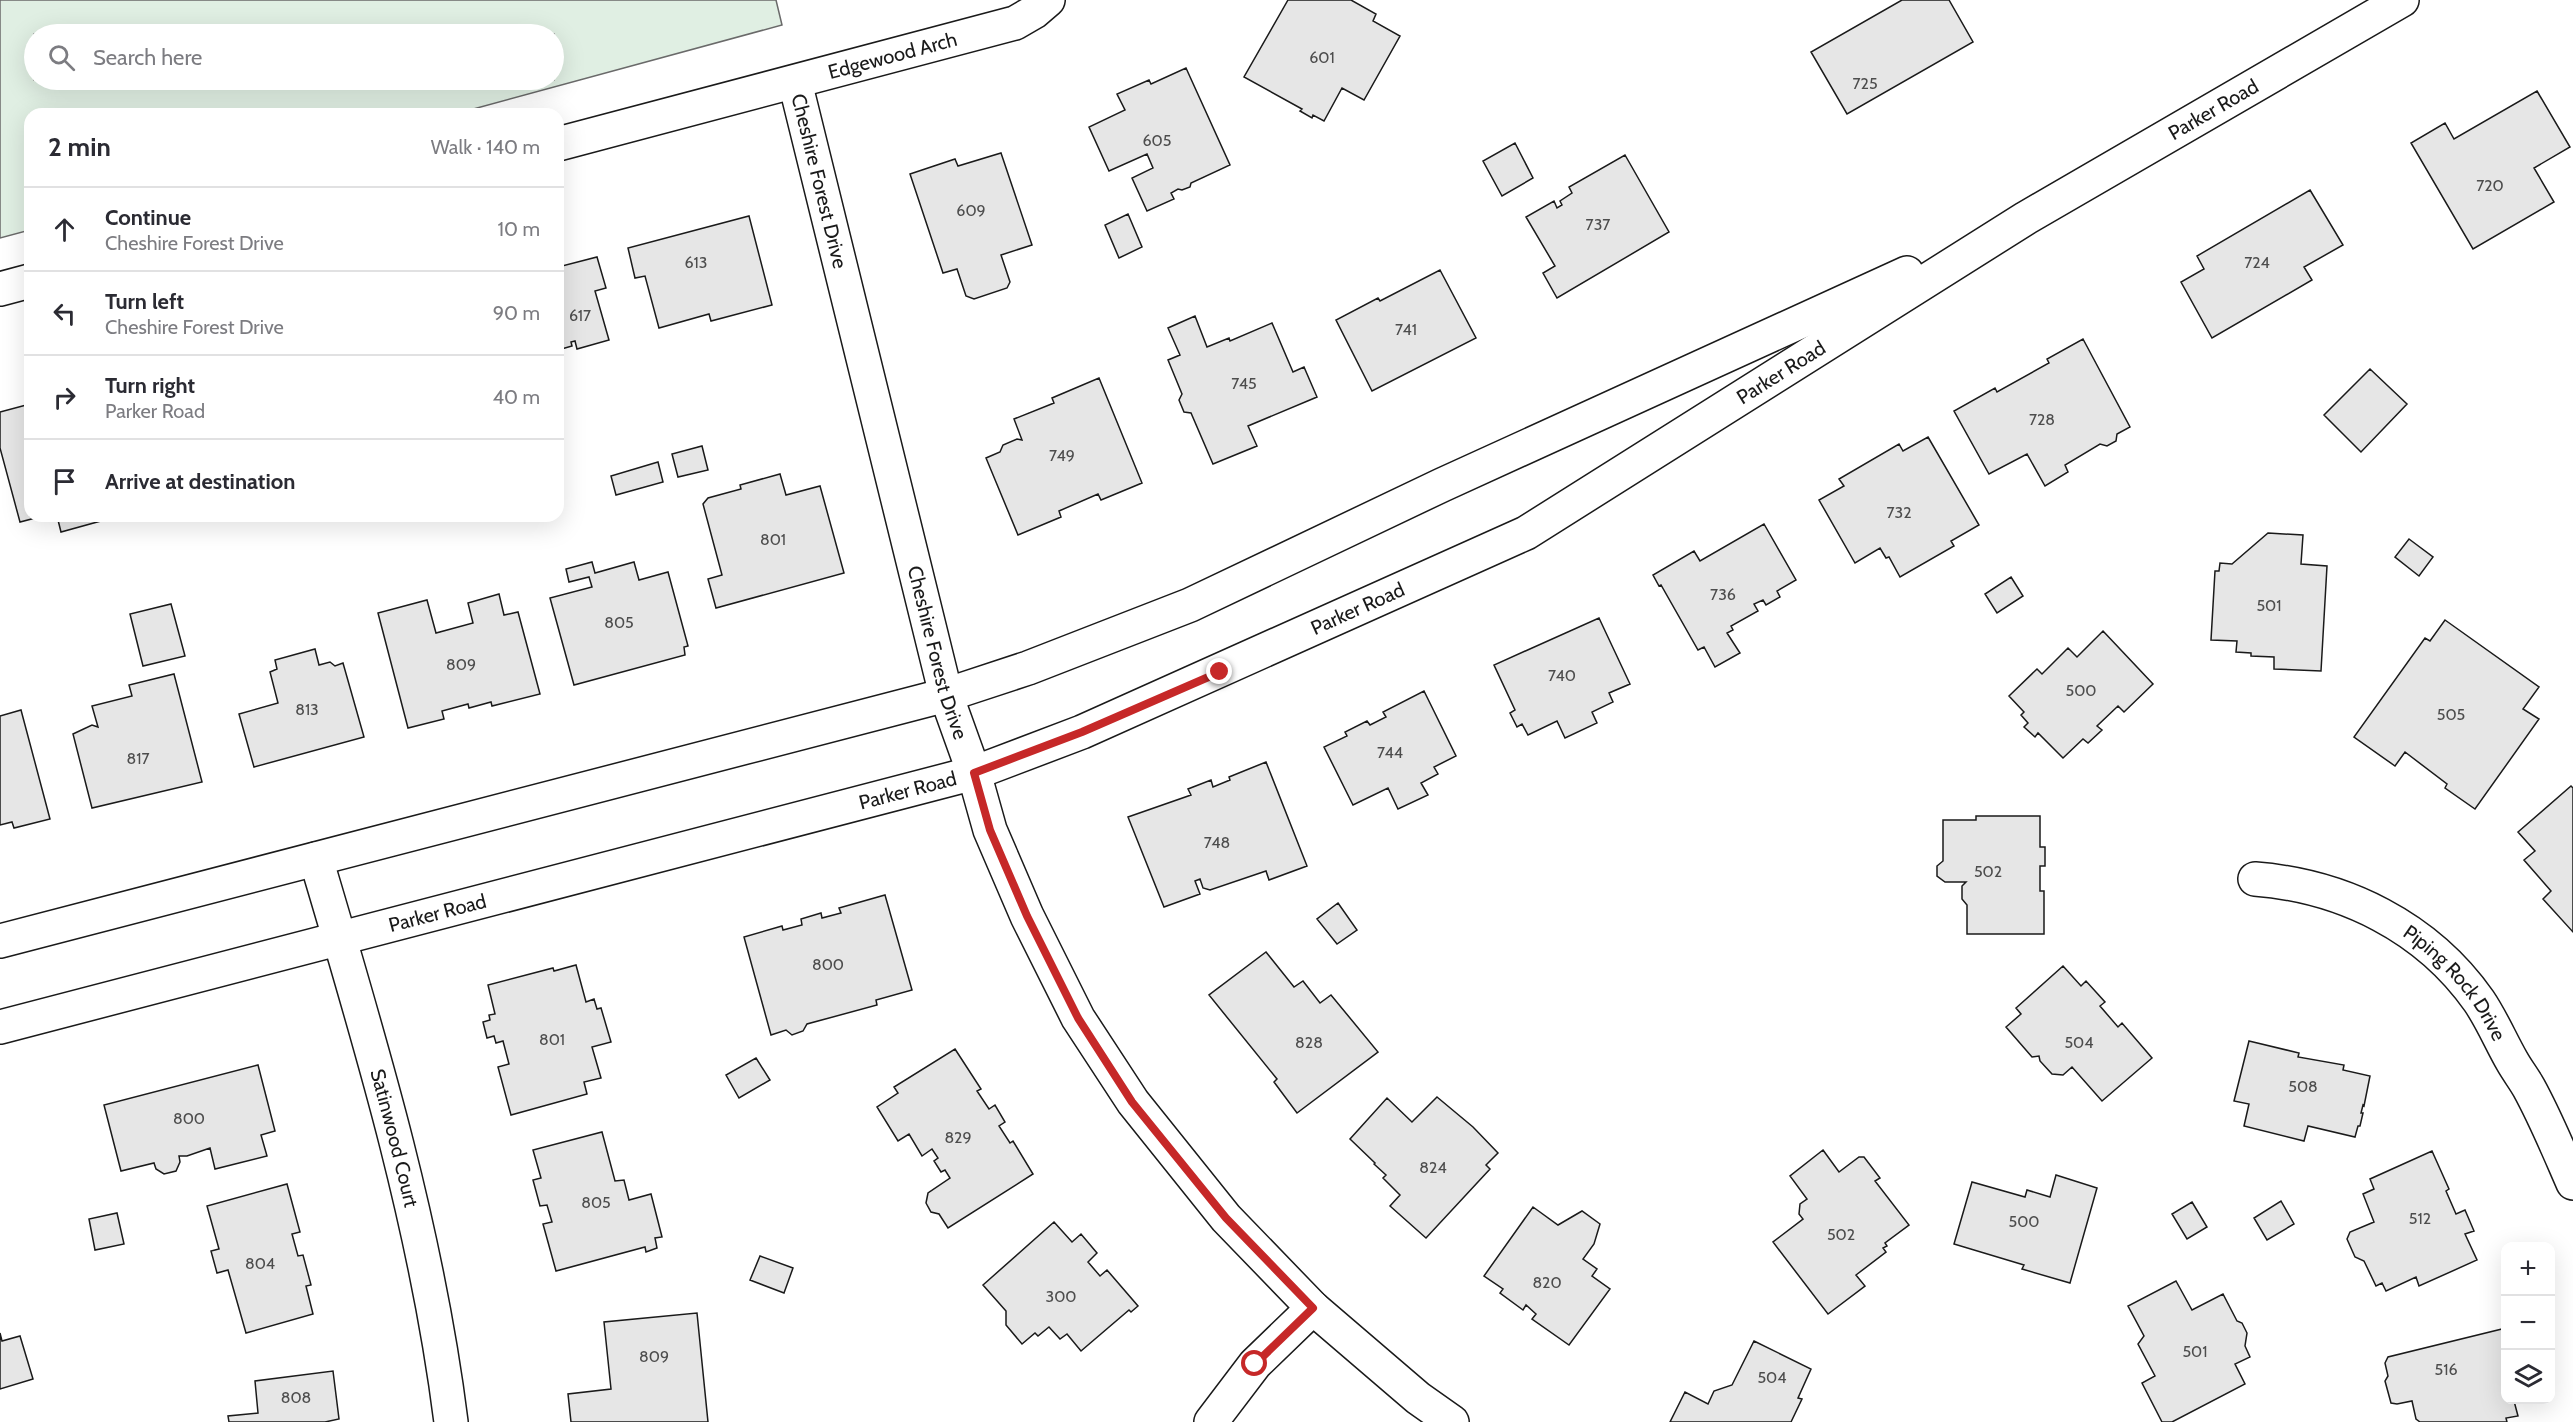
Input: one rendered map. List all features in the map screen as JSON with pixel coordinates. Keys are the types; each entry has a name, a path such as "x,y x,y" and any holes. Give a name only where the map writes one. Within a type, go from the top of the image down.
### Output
{"street":[{"name":"Edgewood Arch","path":"564,142 1015,22 1034,12 1048,0"},
{"name":"Parker Road","path":"0,1027 974,773 1082,732 1526,532 2026,218 2402,0"},
{"name":"Cheshire Forest Drive","path":"795,82 946,695 974,773 990,830 1027,916 1078,1018 1132,1102 1218,1210 1313,1308 1418,1398 1452,1422"},
{"name":"Parker Road","path":"0,941 946,695 1029,668 1190,605 1442,485 2026,218"},
{"path":"0,289 24,283"},
{"name":"Satinwood Court","path":"316,859 340,938 414,1209 442,1349 452,1422"},
{"name":"Piping Rock Drive","path":"2255,879 2276,881 2331,894 2380,914 2415,934 2452,967 2480,1002 2528,1086 2573,1183"},
{"path":"1211,1422 1255,1364 1313,1308"}],"green space":[{"path":"0,0 776,0 782,25 564,84 564,24 24,24 24,90 543,90 477,108 24,108 24,232 0,238"}],"building":[{"path":"1288,0 1351,0 1376,14 1373,21 1400,36 1364,100 1342,88 1324,121 1313,115 1312,118 1300,111 1302,109 1244,77"},
{"path":"1902,0 1949,0 1973,42 1847,114 1811,52"},
{"path":"1186,68 1230,165 1191,183 1190,187 1178,189 1171,193 1174,199 1147,211 1132,178 1153,168 1147,154 1109,171 1089,127 1125,110 1117,94 1149,80 1151,84"},
{"path":"2537,91 2570,147 2534,168 2554,202 2473,249 2411,143 2445,123 2454,139"},
{"path":"1515,143 1533,178 1502,196 1483,161"},
{"path":"1001,153 1032,245 1001,255 1010,282 1007,288 974,299 966,296 957,269 943,273 910,174 955,159 958,166"},
{"path":"1625,155 1669,232 1557,298 1543,273 1555,266 1526,217 1554,201 1557,208 1562,205 1560,201 1572,193 1569,187"},
{"path":"2310,190 2343,245 2304,267 2312,280 2212,338 2181,282 2204,269 2197,256"},
{"path":"1128,214 1142,247 1119,258 1105,225"},
{"path":"749,216 772,305 711,321 709,314 659,328 645,276 635,278 628,248"},
{"path":"597,257 606,288 595,291 609,340 577,349 575,341 571,342 572,346 564,348 564,265"},
{"path":"1440,270 1476,338 1372,391 1336,320 1378,298 1380,301"},
{"path":"1195,316 1207,347 1229,338 1230,341 1272,323 1293,372 1304,367 1317,397 1248,426 1257,446 1213,464 1191,413 1184,412 1179,400 1182,394 1168,360 1180,355 1168,328"},
{"path":"2083,339 2130,427 2117,434 2116,441 2107,446 2100,444 2065,465 2068,472 2045,486 2027,454 1989,474 1954,411 1995,388 1997,392 2049,363 2047,359"},
{"path":"2370,369 2407,404 2361,452 2324,415"},
{"path":"1099,378 1142,483 1101,500 1098,494 1059,511 1061,517 1018,535 986,458 1000,452 1003,445 1017,439 1022,440 1014,419 1054,403 1052,398"},
{"path":"24,406 24,521 20,522 0,448 0,412"},
{"path":"1928,437 1979,525 1951,541 1954,546 1900,577 1889,557 1886,558 1880,548 1855,563 1819,500 1844,486 1839,479 1899,444 1903,451"},
{"path":"702,446 708,470 678,477 672,454"},
{"path":"658,462 663,482 616,495 611,476"},
{"path":"780,474 786,495 820,486 844,573 716,608 708,579 722,575 703,504 708,498 741,489 740,485"},
{"path":"58,522 97,522 61,532"},
{"path":"1764,524 1796,580 1777,591 1780,597 1766,605 1763,600 1754,604 1758,611 1731,626 1733,630 1727,633 1740,653 1715,667 1704,647 1698,650 1653,575 1694,551 1700,561"},
{"path":"2268,533 2303,535 2301,564 2327,566 2321,671 2274,669 2274,657 2251,656 2251,653 2236,652 2237,641 2211,640 2215,571 2219,571 2220,563 2232,564"},
{"path":"2409,539 2433,557 2419,576 2395,557"},
{"path":"592,562 595,573 634,562 639,580 668,572 688,646 684,647 685,655 574,685 550,598 592,587 589,577 569,582 566,569"},
{"path":"2011,577 2023,596 1997,613 1985,594"},
{"path":"499,594 504,615 518,612 540,694 492,706 491,702 469,708 468,704 442,711 444,719 408,728 378,613 427,600 436,633 473,623 468,603"},
{"path":"171,604 185,656 143,666 130,614"},
{"path":"1599,618 1630,684 1609,693 1613,702 1592,712 1597,723 1565,738 1557,721 1528,735 1522,724 1517,727 1510,713 1515,710 1494,665"},
{"path":"2445,620 2539,687 2523,709 2539,719 2475,809 2445,788 2447,784 2405,752 2395,766 2354,737 2425,638 2430,641"},
{"path":"2103,631 2153,684 2124,712 2118,706 2097,726 2102,730 2088,743 2083,739 2063,758 2038,733 2035,737 2024,727 2028,723 2021,715 2024,712 2009,696 2037,669 2042,674 2068,648 2077,657"},
{"path":"315,649 319,665 330,662 335,666 343,663 364,737 254,767 239,714 278,703 270,672 277,669 275,660"},
{"path":"174,674 202,782 92,808 73,734 92,725 98,727 92,706 132,696 129,685"},
{"path":"1424,691 1456,756 1434,767 1438,774 1421,783 1428,795 1398,809 1388,788 1353,805 1324,747 1347,736 1345,732 1367,721 1370,725 1386,717 1383,712"},
{"path":"21,710 50,819 14,828 12,822 0,825 0,716"},
{"path":"1266,762 1307,866 1269,880 1266,871 1210,890 1203,888 1200,879 1195,881 1200,894 1164,907 1128,817 1191,795 1188,789 1211,780 1213,787 1230,780 1229,777"},
{"path":"2571,786 2573,788 2573,932 2543,899 2551,891 2524,860 2535,851 2518,832"},
{"path":"1976,816 2040,816 2040,847 2045,847 2045,866 2040,866 2040,891 2044,891 2044,934 1967,934 1967,905 1962,899 1962,886 1966,882 1945,882 1937,876 1937,866 1943,861 1943,820 1976,820"},
{"path":"885,895 912,990 876,1000 877,1005 807,1024 803,1031 792,1035 786,1030 771,1035 744,937 782,926 783,930 802,925 801,919 821,913 822,918 841,913 839,908"},
{"path":"1338,903 1357,930 1337,944 1317,919"},
{"path":"1266,952 1294,987 1303,981 1320,1003 1331,995 1378,1052 1297,1113 1274,1082 1277,1079 1209,995"},
{"path":"576,965 586,1002 594,999 597,1009 601,1008 611,1042 592,1047 601,1078 584,1082 587,1094 511,1115 498,1067 509,1064 503,1041 496,1043 494,1036 487,1038 483,1022 490,1020 489,1015 495,1014 488,985 553,968 554,971"},
{"path":"2063,966 2081,986 2086,981 2105,1002 2100,1006 2118,1027 2122,1023 2152,1058 2102,1101 2072,1067 2063,1075 2052,1074 2040,1061 2039,1056 2032,1057 2006,1027 2021,1014 2016,1008"},
{"path":"2249,1041 2299,1053 2298,1057 2344,1065 2343,1070 2370,1076 2360,1126 2358,1126 2355,1137 2308,1126 2304,1141 2244,1126 2249,1104 2234,1101"},
{"path":"955,1049 981,1089 977,1091 989,1109 995,1105 1005,1122 999,1126 1010,1143 1013,1141 1033,1174 948,1228 939,1214 931,1212 926,1203 928,1193 950,1178 945,1170 941,1172 934,1161 938,1158 932,1149 922,1156 909,1134 898,1141 877,1107 898,1093 894,1087"},
{"path":"756,1058 770,1080 739,1098 726,1075"},
{"path":"258,1065 275,1131 261,1135 267,1156 215,1169 210,1148 187,1156 179,1156 180,1162 176,1171 164,1174 156,1169 154,1163 121,1171 104,1105"},
{"path":"1437,1097 1473,1127 1498,1153 1486,1165 1490,1169 1426,1238 1390,1206 1400,1195 1383,1178 1386,1175 1350,1139 1387,1098 1412,1122"},
{"path":"602,1132 615,1181 624,1180 629,1200 651,1194 662,1237 655,1238 657,1248 646,1252 645,1247 556,1271 543,1224 552,1222 547,1205 540,1206 533,1180 541,1178 533,1150"},
{"path":"1823,1150 1839,1172 1859,1157 1864,1157 1880,1178 1875,1181 1909,1225 1885,1243 1887,1246 1883,1248 1886,1252 1856,1275 1865,1286 1828,1314 1773,1242 1803,1219 1799,1214 1800,1204 1807,1199 1790,1176"},
{"path":"2432,1151 2449,1189 2446,1191 2456,1214 2465,1210 2474,1231 2465,1234 2477,1260 2419,1286 2416,1277 2386,1291 2382,1283 2376,1286 2364,1261 2355,1257 2347,1239 2350,1232 2374,1222 2363,1194 2374,1189 2370,1179"},
{"path":"2056,1175 2097,1188 2070,1283 2022,1269 2024,1265 1954,1244 1972,1182 2025,1197 2027,1190 2050,1197"},
{"path":"287,1184 300,1232 292,1234 298,1256 303,1255 311,1285 306,1286 313,1314 246,1333 228,1270 217,1273 211,1251 219,1249 207,1206"},
{"path":"2281,1201 2294,1224 2267,1240 2254,1218"},
{"path":"2192,1202 2207,1227 2187,1239 2172,1214"},
{"path":"1533,1207 1558,1225 1582,1211 1600,1224 1594,1244 1583,1259 1597,1269 1592,1276 1610,1289 1569,1345 1532,1319 1536,1314 1526,1305 1523,1310 1500,1293 1503,1289 1484,1276"},
{"path":"117,1213 124,1244 95,1250 89,1219"},
{"path":"1054,1222 1072,1242 1081,1234 1097,1253 1088,1262 1100,1276 1107,1270 1138,1306 1131,1312 1129,1310 1081,1351 1067,1334 1060,1339 1049,1327 1038,1336 1035,1333 1022,1344 1006,1325 1006,1311 983,1285"},
{"path":"760,1256 793,1268 784,1293 750,1280"},
{"path":"2176,1281 2192,1310 2223,1294 2237,1321 2242,1323 2247,1333 2245,1346 2250,1357 2235,1364 2245,1384 2172,1422 2162,1422 2142,1383 2155,1376 2138,1344 2144,1336 2128,1306"},
{"path":"697,1313 708,1422 571,1422 568,1394 611,1389 604,1322"},
{"path":"2501,1329 2501,1404 2515,1404 2518,1416 2506,1418 2507,1422 2420,1422 2416,1419 2412,1401 2391,1403 2385,1381 2388,1376 2385,1363 2388,1357"},
{"path":"0,1333 2,1341 20,1336 33,1379 0,1389"},
{"path":"1754,1341 1811,1369 1798,1398 1802,1399 1791,1422 1670,1422 1685,1392 1708,1404 1714,1391 1732,1385"},
{"path":"333,1371 339,1419 325,1422 229,1422 228,1416 258,1413 255,1381"}],"route":[{"path":"1220,672 1082,732 974,773 990,830 1027,916 1078,1018 1132,1102 1226,1218 1313,1308 1255,1364"}]}
